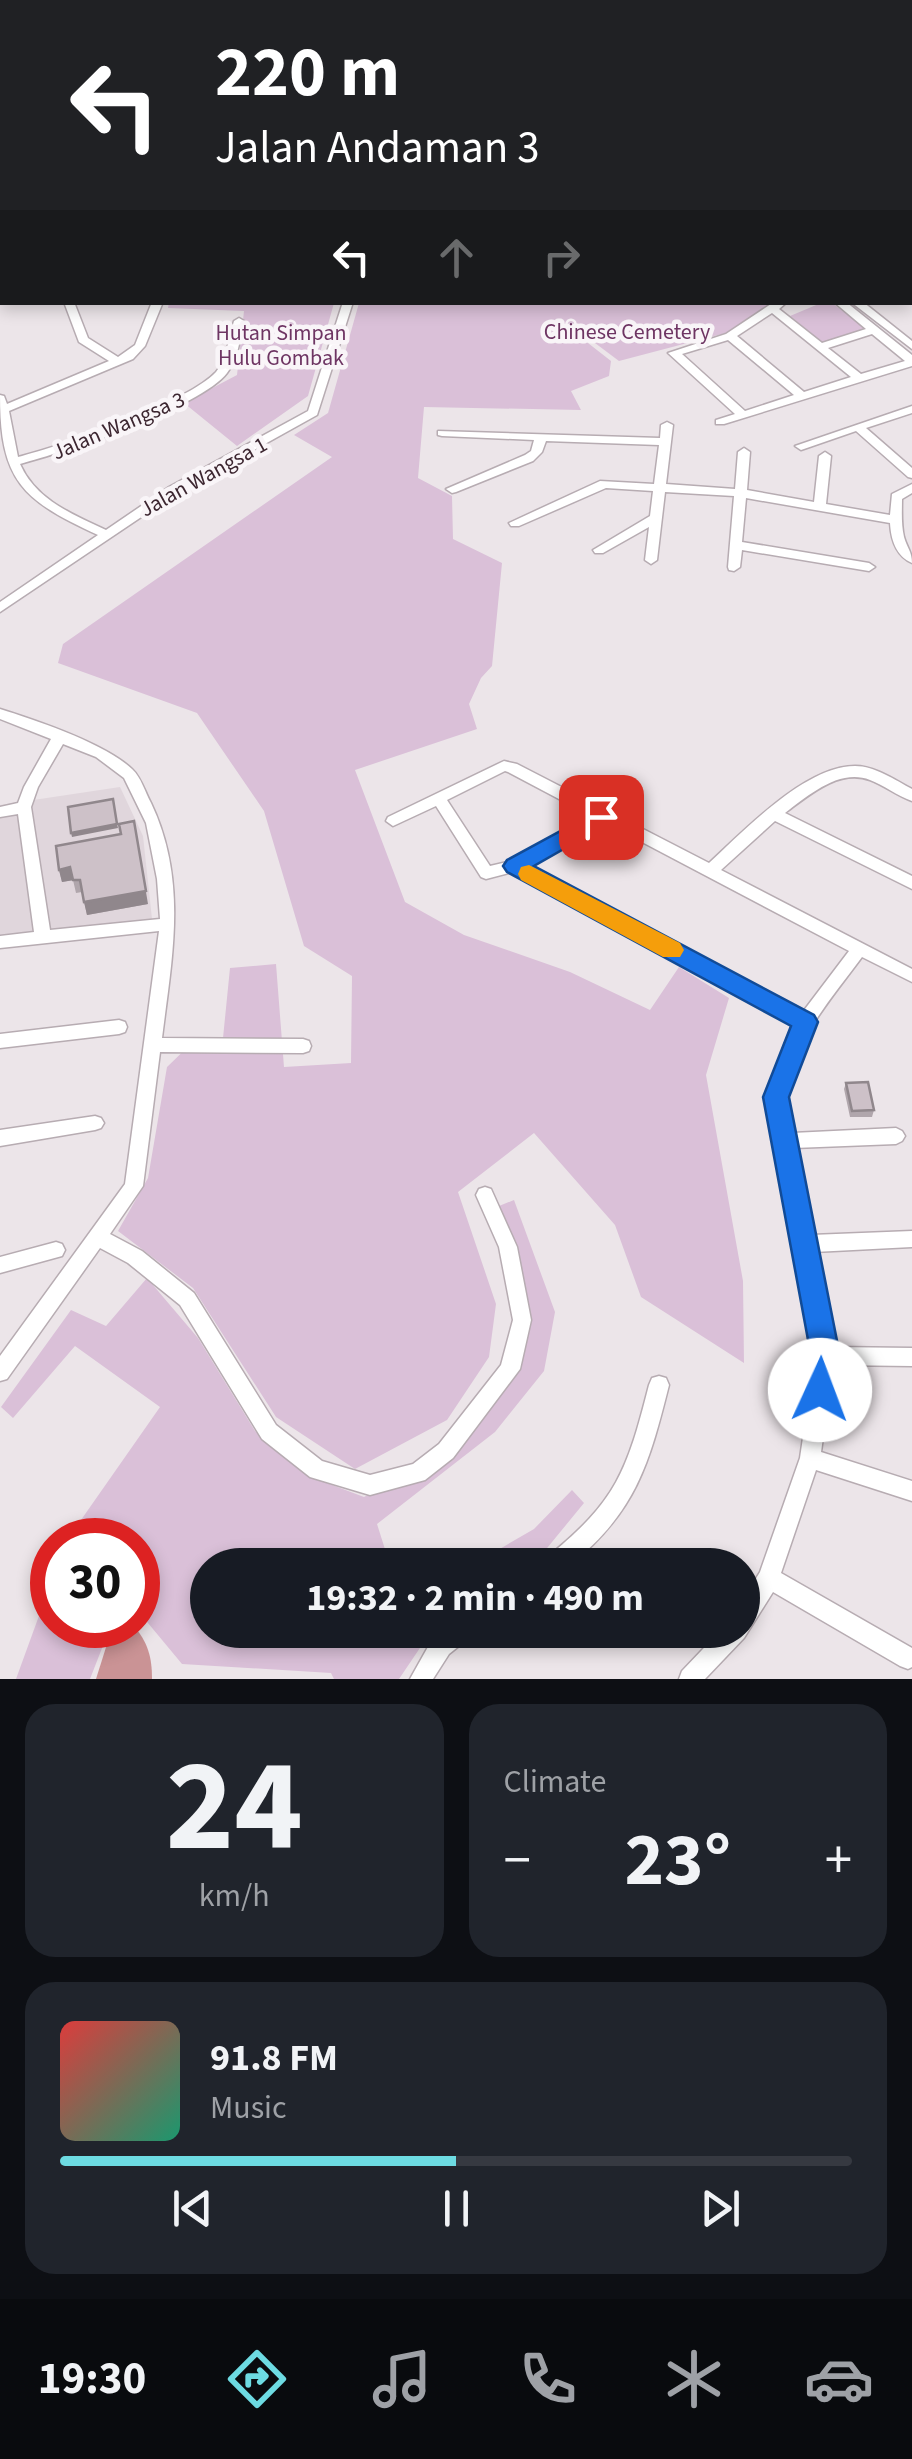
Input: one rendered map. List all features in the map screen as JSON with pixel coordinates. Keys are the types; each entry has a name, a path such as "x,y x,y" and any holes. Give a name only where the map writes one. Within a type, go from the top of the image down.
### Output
{"street":[{"path":"71,305 83,340 118,362"},
{"path":"104,534 52,509 28,489 13,462 2,404 118,362 140,346 157,305"},
{"name":"Jalan Wangsa 1","path":"0,608 104,534 208,469 312,412 347,305"},
{"path":"843,305 912,361"},
{"path":"860,305 912,346"},
{"path":"743,415 674,353 730,336 778,306 858,378"},
{"name":"Jalan Wangsa 3","path":"13,462 46,456 196,392 223,370 239,322"},
{"path":"820,347 874,330"},
{"path":"730,336 802,396"},
{"path":"720,422 912,361"},
{"path":"801,446 912,409"},
{"path":"651,560 667,425"},
{"path":"858,427 912,474"},
{"path":"442,432 665,442"},
{"path":"452,489 529,458 536,452 541,436"},
{"path":"734,567 744,452"},
{"path":"820,506 824,456"},
{"path":"515,523 592,486 660,486 742,494 896,520"},
{"path":"912,488 896,496 898,545 912,559"},
{"path":"598,550 656,518"},
{"path":"736,544 869,567"},
{"path":"0,714 60,736 116,763 138,788 153,823 165,879 168,924 134,1186 0,1372"},
{"path":"43,937 24,808 30,787 60,736"},
{"path":"393,821 504,766 912,976"},
{"path":"710,871 774,814 843,771 859,770 912,796"},
{"path":"439,798 483,870 492,872 515,866 601,817"},
{"path":"0,812 24,808"},
{"path":"774,814 912,883"},
{"path":"515,866 805,1022"},
{"path":"0,942 168,924"},
{"path":"760,1592 769,1578 810,1458 825,1356 776,1097 805,1022 859,949"},
{"path":"0,1041 118,1027"},
{"path":"154,1045 304,1046"},
{"path":"0,1138 96,1123"},
{"path":"782,1141 896,1136"},
{"path":"100,1238 135,1257 187,1299 269,1432 317,1470 370,1485 418,1473 446,1450 510,1369 522,1320 508,1246 485,1195"},
{"path":"804,1244 912,1239"},
{"path":"0,1265 56,1250"},
{"path":"825,1356 912,1358"},
{"path":"576,1548 591,1537 624,1495 644,1448 659,1385"},
{"path":"810,1458 912,1491"},
{"path":"769,1578 908,1658"},
{"path":"421,1679 439,1648"},
{"path":"695,1678 721,1648"}],"shaded area":[{"path":"120,787 143,836 152,919 0,937 0,805"},
{"path":"106,1648 147,1648 152,1679 96,1679"}],"green space":[{"name":"Hutan Simpan Hulu Gombak","path":"333,305 308,396 237,446 184,403 237,375 244,311 168,308"},
{"name":"Chinese Cemetery","path":"358,305 775,305 733,331 619,361 587,337 579,336 611,361 609,376 571,391 581,410 424,407 418,478 452,496 453,539 502,563 492,666 481,678 469,704 477,729 355,770 405,902 464,935 570,972 650,1010 679,967 729,998 706,1075 743,1281 744,1363 641,1297 615,1225 534,1133 458,1192 496,1304 489,1357 447,1420 355,1469 276,1417 193,1288 118,1231 148,1178 167,1067 198,1037 223,1038 230,968 276,964 284,1067 351,1063 352,976 304,946 264,811 197,713 58,663 63,644 332,457 294,435 328,413"},
{"path":"816,305 835,305 866,329 823,343 790,316"},
{"path":"514,1200 555,1312 544,1371 495,1432 377,1524 385,1548 190,1548 190,1648 420,1648 399,1679 334,1679 331,1673 182,1664 160,1638 160,1518 82,1518 160,1407 75,1346 13,1418 1,1407 71,1310 106,1326 147,1278 198,1338 255,1431 311,1477 364,1497 458,1449 520,1371 529,1303 499,1206"},
{"path":"572,1490 584,1503 547,1548 501,1548 534,1529"},
{"path":"30,1640 30,1648 102,1648 90,1679 16,1679"}],"building":[{"path":"113,799 117,824 71,833 68,807"},
{"path":"134,821 146,891 84,902 80,880 73,880 70,867 59,870 56,846 121,834 119,824"},
{"path":"868,1082 874,1110 852,1111 846,1083"}],"slow traffic":[{"path":"529,874 672,950"}],"route":[{"path":"601,817 515,866 805,1022 776,1097 825,1356 820,1390"}]}
